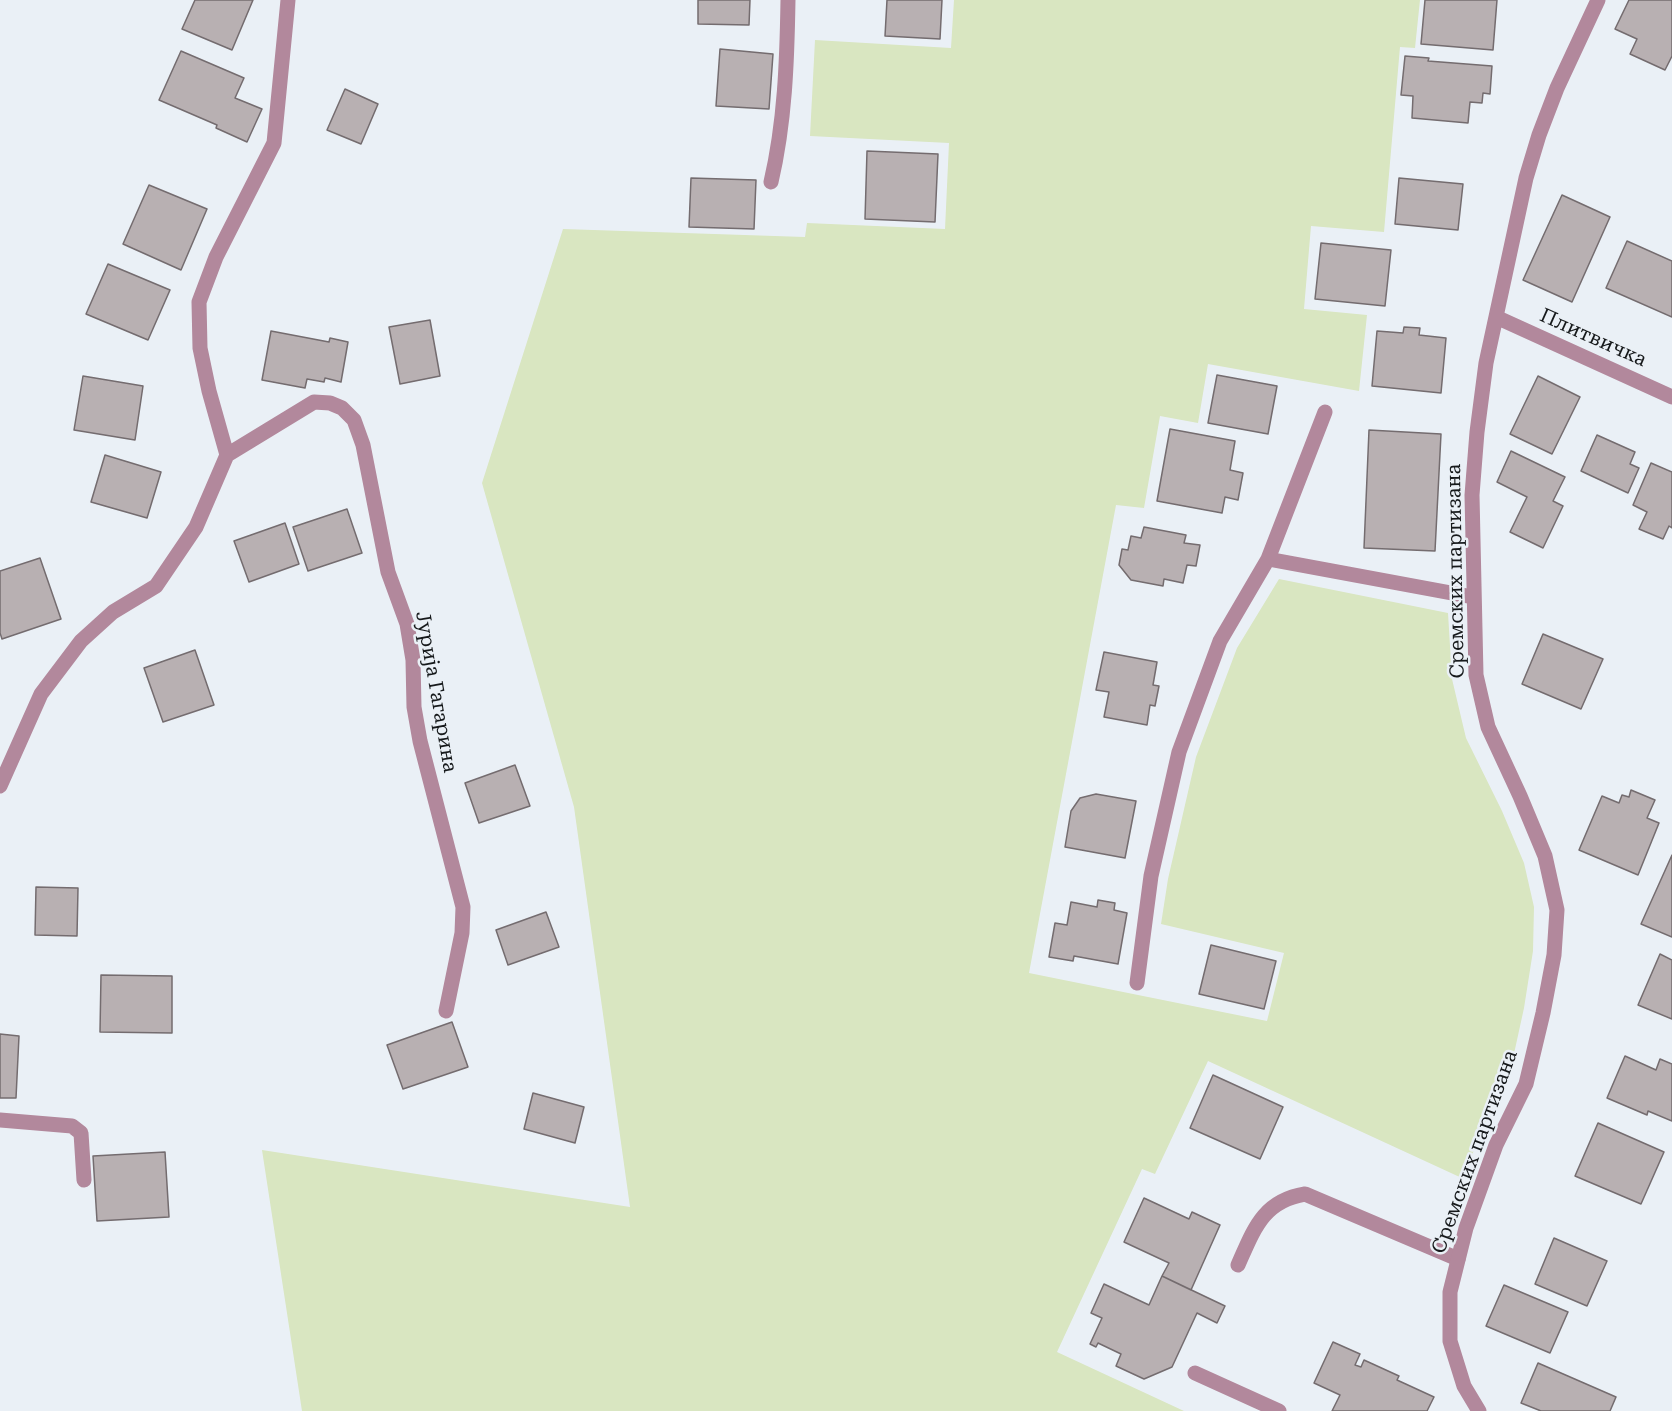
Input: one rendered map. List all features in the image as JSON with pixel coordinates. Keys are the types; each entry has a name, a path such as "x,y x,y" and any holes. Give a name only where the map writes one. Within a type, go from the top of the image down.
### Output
{"street":[{"path":"0,786 41,694 81,641 113,612 156,586 196,527 226,455 200,348 199,302 216,258 274,143 288,0"},
{"path":"771,182 778,152 784,104 788,0"},
{"name":"Сремских партизана","path":"1479,1411 1464,1386 1450,1341 1450,1292 1466,1228 1496,1144 1526,1084 1554,955 1557,910 1545,856 1488,727 1476,675 1472,495 1477,432 1486,363 1526,178 1557,88 1598,0"},
{"name":"Плитвичка","path":"1496,317 1672,397"},
{"name":"Јурија Гагарина","path":"226,455 314,402 330,403 342,408 354,420 363,445 388,572 407,624 413,660 414,708 420,741 463,907 462,933 446,1011"},
{"path":"1137,984 1151,876 1179,752 1220,641 1268,559 1325,412"},
{"path":"1268,559 1473,597"},
{"path":"0,1120 72,1126 81,1133 84,1180"},
{"path":"1238,1264 1257,1224 1274,1204 1291,1196 1305,1194 1458,1258"},
{"path":"1195,1374 1279,1411"}],"green space":[{"path":"954,0 1420,0 1415,48 1400,47 1384,232 1311,226 1304,309 1367,315 1359,391 1208,364 1198,423 1160,416 1144,508 1116,505 1029,973 1267,1021 1284,953 1161,924 1168,879 1196,757 1237,648 1279,579 1448,613 1452,679 1466,738 1502,811 1524,863 1534,907 1533,951 1524,1008 1510,1072 1478,1138 1464,1179 1208,1061 1155,1174 1142,1169 1057,1352 1184,1411 302,1411 262,1150 630,1207 574,807 482,483 563,229 805,237 807,223 945,229 949,143 810,136 815,40 951,48"}],"building":[{"path":"195,0 253,0 232,50 182,29"},
{"path":"698,0 750,0 749,25 698,24"},
{"path":"887,0 942,0 940,39 885,36"},
{"path":"1425,0 1497,0 1493,50 1421,44"},
{"path":"1629,0 1672,0 1672,56 1665,70 1630,54 1637,39 1615,29"},
{"path":"720,49 773,54 769,109 716,106"},
{"path":"181,51 244,78 235,98 262,109 247,142 216,128 217,125 159,100"},
{"path":"1405,56 1429,58 1428,61 1492,66 1490,94 1483,93 1482,103 1470,102 1468,123 1412,118 1413,96 1401,95"},
{"path":"345,89 378,104 361,144 327,130"},
{"path":"867,151 938,154 935,222 865,219"},
{"path":"691,178 756,180 754,229 689,227"},
{"path":"1399,178 1463,184 1458,230 1395,224"},
{"path":"149,185 207,209 181,270 123,244"},
{"path":"1562,195 1610,217 1572,302 1523,280"},
{"path":"1627,241 1672,261 1672,317 1606,288"},
{"path":"1321,243 1391,250 1385,306 1315,299"},
{"path":"108,264 170,290 148,340 86,314"},
{"path":"430,320 440,376 400,384 389,327"},
{"path":"1404,327 1420,328 1419,335 1446,338 1441,393 1372,386 1377,331 1403,333"},
{"path":"271,331 329,342 330,338 348,342 341,382 325,378 324,382 307,379 305,388 262,380"},
{"path":"1217,375 1277,386 1268,434 1208,423"},
{"path":"83,376 143,386 135,440 74,430"},
{"path":"1538,376 1580,397 1552,454 1510,434"},
{"path":"1170,429 1235,441 1230,470 1243,473 1238,500 1225,497 1222,513 1157,501"},
{"path":"1369,430 1441,434 1435,551 1364,548"},
{"path":"1597,435 1635,452 1630,464 1639,468 1628,493 1581,471"},
{"path":"1511,451 1565,477 1553,501 1563,506 1543,548 1510,532 1527,497 1497,482"},
{"path":"105,455 161,472 147,518 91,502"},
{"path":"1651,463 1672,472 1672,528 1669,526 1663,539 1639,529 1647,512 1633,505"},
{"path":"347,509 362,553 308,571 293,527"},
{"path":"285,523 299,564 249,582 234,541"},
{"path":"1144,527 1186,535 1184,543 1200,545 1196,566 1187,565 1183,583 1164,579 1163,586 1131,580 1119,565 1122,549 1128,550 1131,536 1141,538"},
{"path":"40,558 61,619 2,639 0,633 0,571"},
{"path":"1543,634 1603,659 1581,709 1522,684"},
{"path":"195,650 214,705 163,722 144,668"},
{"path":"1104,652 1157,662 1153,685 1159,686 1155,706 1150,705 1147,725 1104,717 1109,692 1096,690"},
{"path":"515,765 530,806 479,823 465,783"},
{"path":"1631,790 1655,800 1647,818 1659,823 1638,875 1579,850 1602,796 1619,803 1622,795 1629,797"},
{"path":"1096,794 1136,801 1125,858 1065,847 1071,811 1080,798"},
{"path":"1672,855 1672,937 1641,924"},
{"path":"36,887 78,888 77,936 35,935"},
{"path":"1098,900 1115,903 1114,910 1127,913 1118,964 1074,956 1073,961 1049,957 1055,923 1067,925 1071,902 1097,907"},
{"path":"546,912 559,947 508,965 496,930"},
{"path":"1211,945 1276,961 1264,1009 1199,994"},
{"path":"1660,954 1672,960 1672,1019 1638,1005"},
{"path":"101,975 172,976 172,1033 100,1032"},
{"path":"452,1022 468,1067 403,1089 387,1045"},
{"path":"0,1034 19,1036 16,1098 0,1098"},
{"path":"1625,1056 1656,1070 1660,1059 1672,1064 1672,1121 1648,1111 1647,1115 1607,1098"},
{"path":"1213,1075 1283,1107 1260,1159 1190,1128"},
{"path":"533,1093 584,1107 575,1143 524,1129"},
{"path":"1598,1123 1664,1152 1641,1204 1575,1176"},
{"path":"165,1152 169,1217 97,1221 93,1156"},
{"path":"1144,1198 1189,1219 1192,1212 1220,1225 1191,1290 1162,1276 1169,1263 1124,1242"},
{"path":"1554,1238 1607,1261 1587,1306 1535,1284"},
{"path":"1162,1276 1225,1306 1217,1323 1197,1313 1172,1367 1144,1379 1116,1366 1121,1354 1098,1343 1096,1347 1090,1344 1102,1318 1091,1313 1104,1284 1149,1305"},
{"path":"1504,1285 1568,1312 1550,1353 1486,1326"},
{"path":"1333,1342 1360,1354 1355,1365 1361,1367 1364,1360 1399,1376 1397,1380 1434,1397 1427,1411 1332,1411 1340,1395 1314,1383"},
{"path":"1538,1363 1616,1397 1610,1411 1541,1411 1521,1403"}]}
